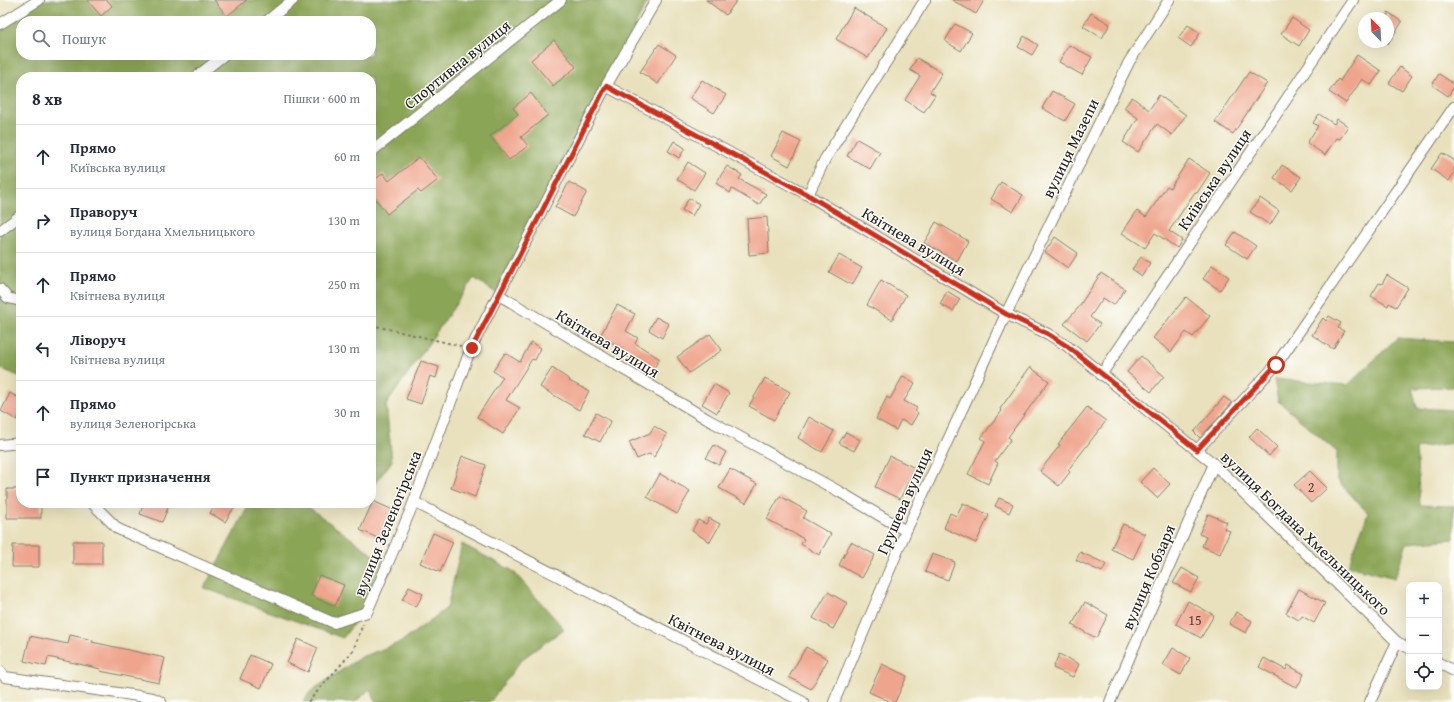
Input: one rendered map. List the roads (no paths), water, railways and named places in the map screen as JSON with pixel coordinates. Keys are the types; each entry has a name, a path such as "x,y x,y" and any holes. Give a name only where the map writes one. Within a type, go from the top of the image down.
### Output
{"street":[{"path":"0,24 39,0"},
{"path":"273,16 293,0"},
{"name":"Спортивна вулиця","path":"376,148 561,0"},
{"path":"499,295 606,86 656,0"},
{"path":"808,195 825,159 925,0"},
{"name":"вулиця Мазепи","path":"1006,314 1129,62 1169,0"},
{"name":"Київська вулиця","path":"1101,375 1353,0"},
{"path":"202,72 218,60"},
{"name":"Квітнева вулиця","path":"606,86 808,195 1006,314"},
{"path":"1197,450 1276,365 1454,107"},
{"path":"0,231 16,219"},
{"path":"0,289 8,298 16,300"},
{"name":"Квітнева вулиця","path":"499,295 707,419 840,492 906,531"},
{"name":"вулиця Зеленогірська","path":"97,508 118,529 334,623 367,612 414,502 472,348 499,295"},
{"name":"вулиця Богдана Хмельницького","path":"1006,314 1048,334 1067,346 1101,375 1214,464 1397,642 1406,646"},
{"name":"Грушева вулиця","path":"834,702 906,531 1006,314"},
{"path":"0,445 16,443"},
{"name":"вулиця Кобзаря","path":"1110,702 1214,464"},
{"name":"Квітнева вулиця","path":"414,502 803,702"},
{"path":"1370,702 1397,642"},
{"path":"1442,665 1454,671"},
{"path":"0,671 5,677 153,698 161,702"}]}
